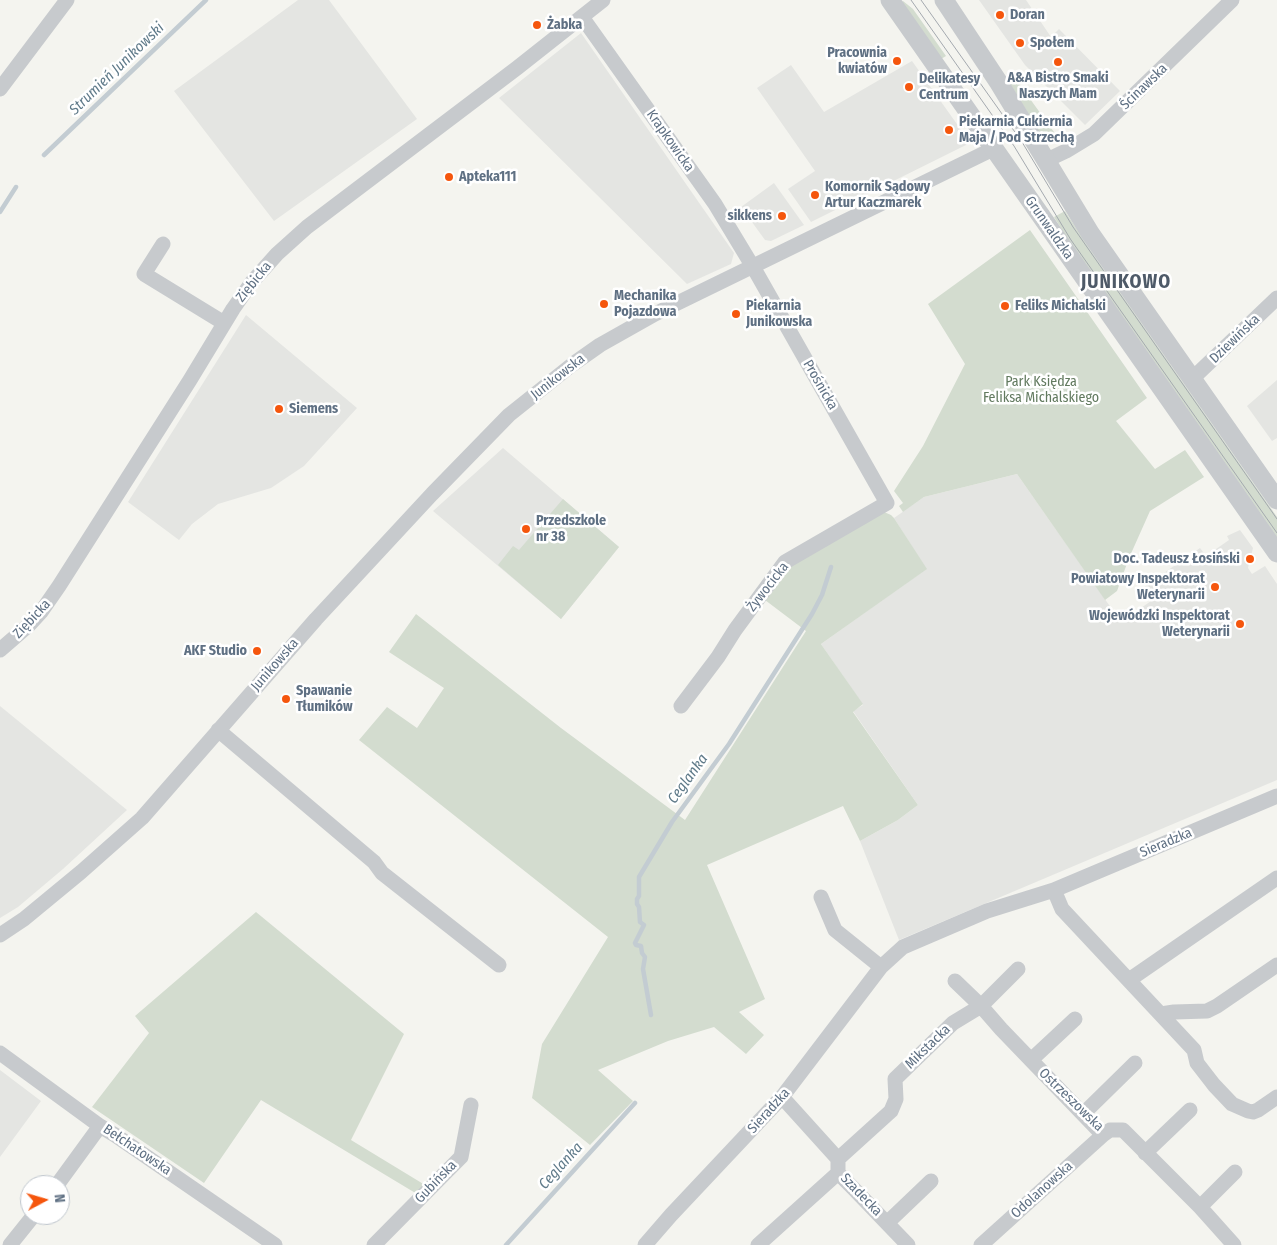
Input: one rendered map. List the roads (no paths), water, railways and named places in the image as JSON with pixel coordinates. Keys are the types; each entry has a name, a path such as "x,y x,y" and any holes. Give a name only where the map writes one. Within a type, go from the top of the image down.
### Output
{"street":[{"path":"0,89 67,0"},
{"name":"Ziębicka","path":"0,650 41,612 190,380 224,323 252,282 277,254 307,227 604,0"},
{"name":"Grunwaldzka","path":"890,0 1277,553"},
{"path":"944,0 999,83 1090,233 1277,500"},
{"name":"Ścinawska","path":"1045,161 1094,134 1232,0"},
{"name":"Krapkowicka","path":"582,17 715,204 754,266"},
{"name":"Junikowska","path":"0,935 24,919 142,818 316,619 432,494 509,415 573,364 655,314 994,149"},
{"path":"163,244 144,274 224,323"},
{"name":"Prośnicka","path":"754,266 887,503"},
{"name":"Dziewińska","path":"1192,380 1277,298"},
{"name":"Żywocicka","path":"682,706 785,562 887,503"},
{"path":"218,730 374,862 382,873 499,965"},
{"name":"Sieradzka","path":"645,1245 782,1097 881,967 903,947 987,911 1054,890 1277,796"},
{"path":"1129,980 1277,878"},
{"path":"1054,890 1062,909 1194,1050 1197,1062 1214,1085 1232,1104 1253,1112 1277,1097"},
{"path":"821,897 835,930 881,967"},
{"path":"1161,1014 1207,1011 1277,965"},
{"name":"Mikstacka","path":"758,1245 891,1111 896,1099 895,1078 953,1023 982,1006 1018,969"},
{"name":"Ostrzeszowska","path":"955,981 982,1006 1001,1029 1103,1136 1110,1130 1123,1130 1200,1207 1234,1245"},
{"path":"1031,1060 1075,1019"},
{"name":"Bełchatowska","path":"0,1053 100,1126 275,1245"},
{"path":"1082,1114 1135,1063"},
{"name":"Szadecka","path":"782,1097 838,1166 908,1245"},
{"name":"Gubińska","path":"374,1245 461,1157 471,1105"},
{"path":"1145,1153 1190,1110"},
{"path":"63,1175 100,1126"},
{"name":"Odolanowska","path":"981,1245 1103,1136"},
{"path":"1200,1207 1235,1172"},
{"path":"887,1223 931,1181"},
{"path":"10,1245 26,1225"}],"waterway":[{"name":"Strumień Junikowski","path":"44,155 206,0"},
{"name":"Strumień Junikowski","path":"0,212 16,187"},
{"name":"Ceglanka","path":"651,1015 643,969 645,957 641,946 635,943 644,925 640,922 637,904 639,877 672,822 729,744 812,614 822,595 831,567"},
{"name":"Ceglanka","path":"506,1245 635,1103"}],"tram line":[{"path":"911,0 1014,146 1071,240 1277,533"},
{"path":"921,0 1022,142 1073,227 1277,519"}],"place":[{"name":"Doran","path":"1000,15"},
{"name":"Żabka","path":"537,25"},
{"name":"Społem","path":"1020,43"},
{"name":"Pracownia kwiatów","path":"897,61"},
{"name":"A&A Bistro Smaki Naszych Mam","path":"1058,62"},
{"name":"Delikatesy Centrum","path":"909,87"},
{"name":"Piekarnia Cukiernia Maja / Pod Strzechą","path":"949,130"},
{"name":"Apteka111","path":"449,177"},
{"name":"Komornik Sądowy Artur Kaczmarek","path":"815,195"},
{"name":"sikkens","path":"782,216"},
{"name":"Mechanika Pojazdowa","path":"604,304"},
{"name":"Feliks Michalski","path":"1005,306"},
{"name":"Piekarnia Junikowska","path":"736,314"},
{"name":"Siemens","path":"279,409"},
{"name":"Przedszkole nr 38","path":"526,529"},
{"name":"Doc. Tadeusz Łosiński","path":"1250,559"},
{"name":"Powiatowy Inspektorat Weterynarii","path":"1215,587"},
{"name":"Wojewódzki Inspektorat Weterynarii","path":"1240,624"},
{"name":"AKF Studio","path":"257,651"},
{"name":"Spawanie Tłumików","path":"286,699"}],"district":[{"name":"JUNIKOWO","path":"1126,283"}],"park label":[{"name":"Park Księdza Feliksa Michalskiego","path":"1041,390"}]}
